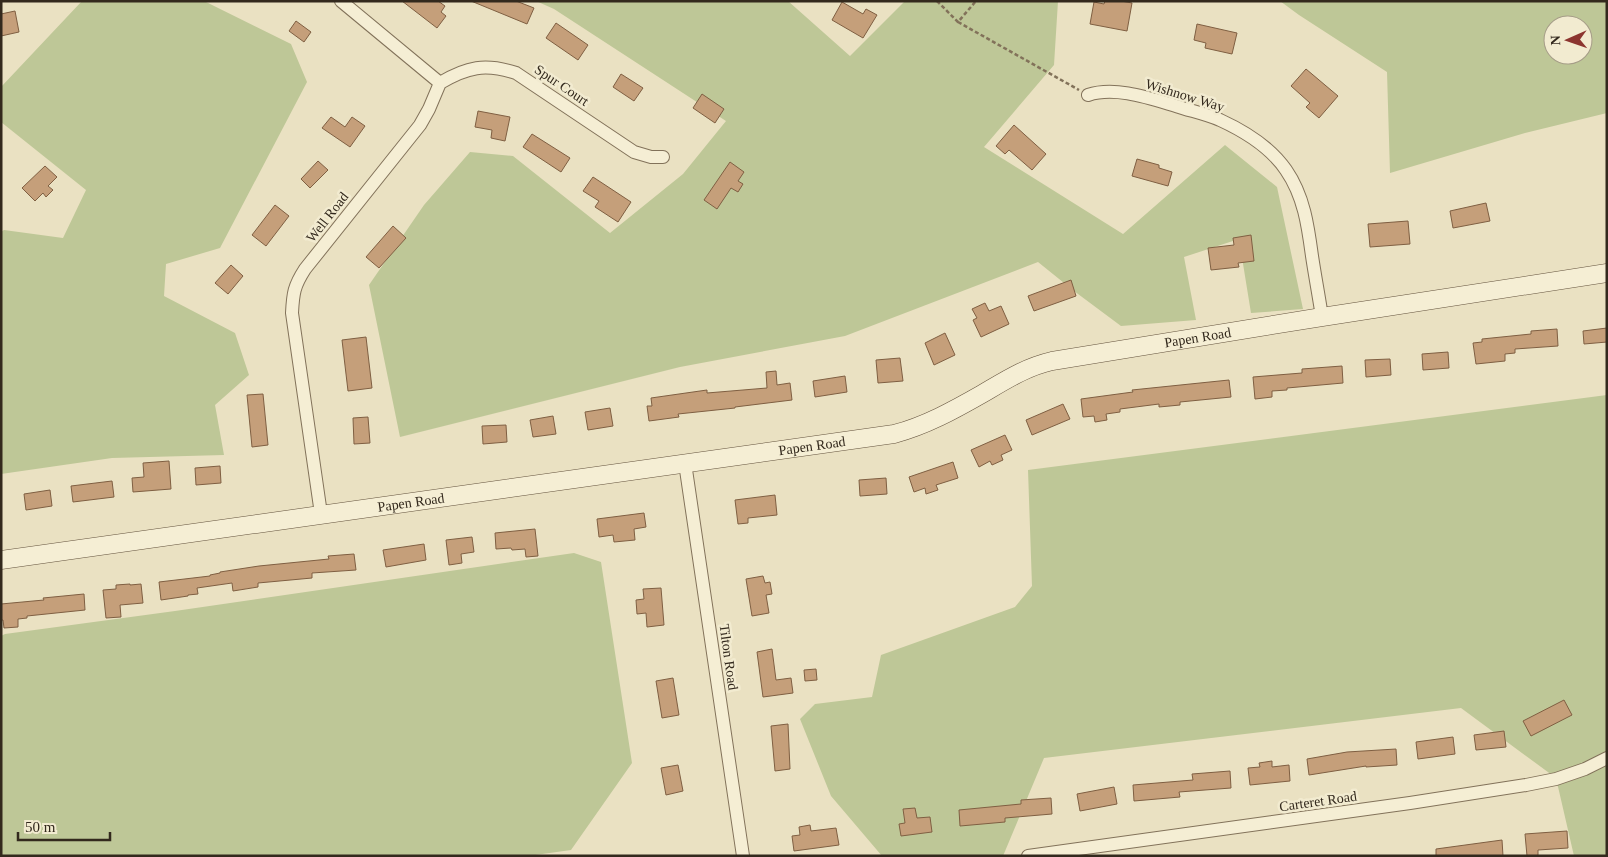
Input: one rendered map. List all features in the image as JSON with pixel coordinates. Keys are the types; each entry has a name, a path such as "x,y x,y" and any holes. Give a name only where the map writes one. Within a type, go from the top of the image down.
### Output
{"street":[{"path":"341,1 440,83"},
{"name":"Spur Court","path":"440,83 456,73 471,68 503,68 516,72 634,152 651,157 663,157"},
{"name":"Well Road","path":"321,514 292,313 297,281 420,124 429,109 440,83"},
{"name":"Wishnow Way","path":"1088,95 1099,91 1125,93 1210,117 1255,140 1272,155 1286,169 1302,204 1307,221 1322,317"},
{"name":"Papen Road","path":"1,560 894,434 913,429 955,409 1034,366 1132,347 1607,274"},
{"name":"Tilton Road","path":"685,463 743,856"},
{"name":"Carteret Road","path":"1028,856 1526,785 1556,779 1585,769 1607,758"}],"path":[{"path":"937,1 958,22 1088,95"},
{"path":"958,22 976,1"}],"green space":[{"path":"82,1 204,1 291,44 307,82 220,248 166,264 164,296 235,333 249,375 215,405 224,455 112,458 1,474 1,232 4,230 63,238 86,190 1,122 1,87"},
{"path":"536,1 788,1 850,56 905,1 1058,1 1054,65 984,147 1123,234 1225,145 1277,187 1303,309 1251,313 1239,239 1184,257 1196,320 1121,326 1038,262 845,336 680,367 400,437 369,285 424,205 470,152 513,156 610,233 683,174 726,121 554,9"},
{"path":"1280,1 1607,1 1607,113 1525,133 1390,173 1387,72"},
{"path":"1607,395 1607,856 1574,856 1556,778 1461,708 1044,758 1003,856 882,856 831,796 800,719 815,704 872,697 881,655 1015,607 1032,586 1028,470"},
{"path":"574,553 601,562 632,763 571,850 528,856 1,856 1,636"}],"building":[{"path":"402,1 438,1 445,6 441,12 446,16 437,28"},
{"path":"471,1 516,1 534,8 527,24"},
{"path":"1105,1 1132,3 1127,31 1090,24 1094,2 1104,4"},
{"path":"842,2 863,14 866,9 877,15 863,38 832,20"},
{"path":"15,11 19,32 1,36 1,14"},
{"path":"296,21 311,32 304,42 289,31"},
{"path":"556,23 588,45 578,60 546,38"},
{"path":"1197,24 1237,33 1232,54 1205,48 1206,43 1194,40"},
{"path":"1306,69 1338,96 1319,118 1306,107 1310,103 1291,86"},
{"path":"621,74 643,88 634,101 613,87"},
{"path":"702,94 724,109 715,123 693,108"},
{"path":"478,111 510,117 505,141 491,138 492,130 475,127"},
{"path":"331,117 345,127 352,117 365,126 350,147 322,128"},
{"path":"1014,125 1046,154 1032,170 1009,150 1005,154 996,146"},
{"path":"532,134 570,158 561,172 523,147"},
{"path":"1137,159 1159,165 1159,168 1172,172 1168,186 1132,176"},
{"path":"318,161 328,170 310,188 301,179"},
{"path":"730,162 744,172 738,181 743,184 738,192 731,188 717,209 704,200"},
{"path":"45,166 57,177 48,186 53,190 46,197 43,193 35,201 22,188"},
{"path":"593,177 631,202 618,222 595,207 599,201 583,191"},
{"path":"1486,203 1490,221 1453,228 1450,211"},
{"path":"275,205 289,216 266,246 252,235"},
{"path":"1408,221 1410,244 1370,247 1368,224"},
{"path":"393,226 406,238 379,268 366,257"},
{"path":"1251,235 1254,261 1238,263 1239,267 1211,270 1208,248 1234,245 1233,238"},
{"path":"231,265 243,276 228,294 215,283"},
{"path":"1071,280 1076,296 1034,311 1028,296"},
{"path":"985,303 989,311 1001,306 1009,324 981,337 973,320 977,318 972,309"},
{"path":"1607,328 1607,342 1584,344 1583,331"},
{"path":"1557,329 1558,346 1515,349 1515,353 1505,354 1505,361 1476,364 1473,343 1482,342 1482,339 1531,334 1531,331"},
{"path":"945,333 955,355 934,365 925,343"},
{"path":"366,337 372,388 348,391 342,340"},
{"path":"1448,352 1449,368 1423,370 1422,354"},
{"path":"900,358 903,381 878,383 876,360"},
{"path":"1390,359 1391,375 1366,377 1365,360"},
{"path":"1342,366 1343,383 1287,388 1287,390 1272,391 1272,397 1255,399 1253,377 1302,373 1302,369"},
{"path":"776,371 777,385 790,383 792,400 678,414 679,417 649,421 647,406 652,406 651,398 707,390 707,393 767,388 766,372"},
{"path":"845,376 847,392 815,397 813,381"},
{"path":"1229,380 1231,397 1180,402 1180,405 1159,407 1159,404 1120,409 1120,412 1106,414 1107,420 1095,422 1094,416 1083,417 1081,399 1133,392 1132,390"},
{"path":"263,394 268,445 252,447 247,395"},
{"path":"1063,404 1070,419 1032,435 1026,420"},
{"path":"610,408 613,426 588,430 585,412"},
{"path":"553,416 556,434 533,437 530,420"},
{"path":"368,417 370,443 354,444 353,418"},
{"path":"506,425 507,442 483,444 482,426"},
{"path":"1005,435 1012,450 1001,455 1003,460 992,465 990,461 979,467 971,450"},
{"path":"169,461 171,489 133,492 132,478 144,477 143,463"},
{"path":"953,462 958,478 936,485 938,490 926,494 925,488 914,492 909,477"},
{"path":"220,466 221,483 196,485 195,468"},
{"path":"886,478 887,494 860,496 859,480"},
{"path":"112,481 114,497 73,502 71,486"},
{"path":"50,490 52,506 26,510 24,494"},
{"path":"775,495 777,515 748,518 748,523 738,524 735,500"},
{"path":"644,513 646,527 634,529 635,540 614,542 613,535 599,537 597,519"},
{"path":"535,529 538,556 526,557 525,549 496,549 495,533"},
{"path":"472,537 474,552 461,554 462,563 449,565 446,540"},
{"path":"424,544 426,560 386,567 383,550"},
{"path":"354,554 356,570 312,573 312,578 258,583 258,587 233,591 232,583 197,588 198,594 161,600 159,582 210,576 220,572 259,566 329,559 328,556"},
{"path":"763,576 765,583 770,582 772,594 766,595 769,613 752,616 746,579"},
{"path":"141,584 143,603 120,605 121,617 106,618 103,590 116,589 116,585"},
{"path":"661,588 664,625 647,627 646,613 637,614 636,600 644,599 643,589"},
{"path":"84,594 85,610 27,616 27,618 18,619 18,627 4,628 3,620 1,620 1,604"},
{"path":"772,649 776,680 791,678 793,693 763,697 757,652"},
{"path":"816,669 817,680 805,681 804,670"},
{"path":"673,678 679,715 662,718 656,681"},
{"path":"1564,700 1572,715 1531,736 1523,721"},
{"path":"788,724 790,769 775,771 771,726"},
{"path":"1504,731 1506,747 1476,750 1474,735"},
{"path":"1453,737 1455,754 1418,759 1416,742"},
{"path":"1396,749 1397,765 1366,766 1309,775 1307,759 1347,752"},
{"path":"1272,761 1272,767 1289,765 1290,781 1250,785 1248,768 1260,767 1259,763"},
{"path":"678,765 683,791 666,795 661,768"},
{"path":"1230,771 1231,788 1179,792 1180,797 1134,801 1133,785 1193,780 1192,774"},
{"path":"1114,787 1117,804 1080,811 1077,794"},
{"path":"1051,798 1052,814 1005,818 1005,822 960,826 959,810 1021,804 1021,800"},
{"path":"915,808 917,818 930,817 932,832 901,836 899,824 905,823 903,809"},
{"path":"810,825 811,831 836,828 839,845 794,851 792,836 800,835 799,827"},
{"path":"1567,831 1568,848 1538,850 1538,856 1527,856 1525,834"},
{"path":"1502,840 1503,856 1436,856 1436,849"}]}
